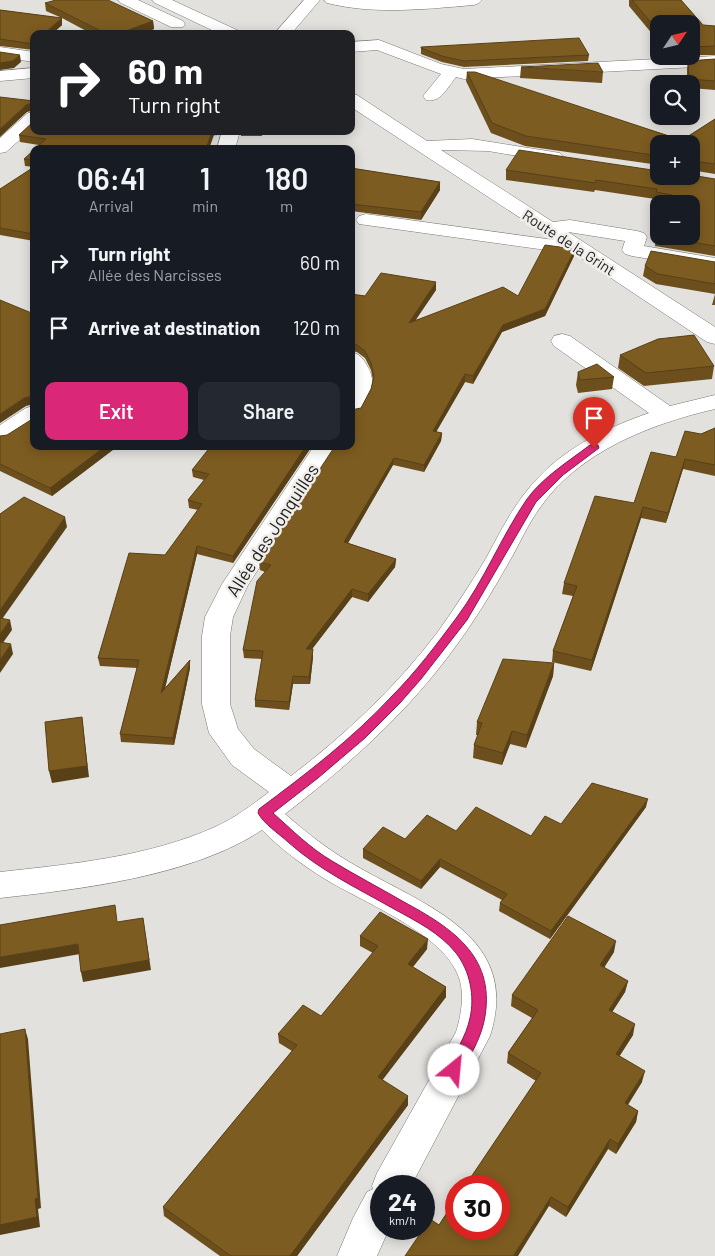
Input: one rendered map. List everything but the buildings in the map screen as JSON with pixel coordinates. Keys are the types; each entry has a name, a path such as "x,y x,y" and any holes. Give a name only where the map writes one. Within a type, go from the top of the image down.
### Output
{"street":[{"path":"126,0 188,30"},
{"path":"160,0 224,30"},
{"path":"286,30 312,0"},
{"path":"332,0 376,6 435,4 474,0"},
{"path":"355,47 380,45 420,62 451,72 489,73 715,61"},
{"path":"0,52 30,56"},
{"path":"432,96 451,72"},
{"path":"0,76 30,73"},
{"name":"Route de la Grint","path":"355,102 715,337"},
{"path":"0,125 27,123"},
{"path":"0,148 27,123"},
{"path":"422,146 440,143 460,143 574,160"},
{"path":"366,220 452,232 474,233 582,251"},
{"path":"548,229 570,226 637,237 632,250 715,264"},
{"path":"562,341 666,414"},
{"path":"355,364 361,372 363,380 361,390 355,401"},
{"path":"0,885 41,881 112,869 168,856 228,835 264,813 361,735 417,676 463,617 521,517 544,486 594,448 620,433 666,414 715,402"},
{"path":"0,436 30,416"},
{"name":"Allée des Jonquilles","path":"291,792 243,757 224,733 216,704 216,636 220,617 234,584 323,450"},
{"path":"264,813 326,864 427,921 447,935 462,950 472,966 478,982 480,1001 478,1017 472,1036 397,1175"},
{"path":"357,1256 370,1226"}],"route":[{"path":"454,1070 472,1036 478,1017 480,1001 478,982 472,966 462,950 447,935 427,921 326,864 264,813 314,775 361,735 396,700 440,648 463,617 532,500 560,472 594,448"}]}
